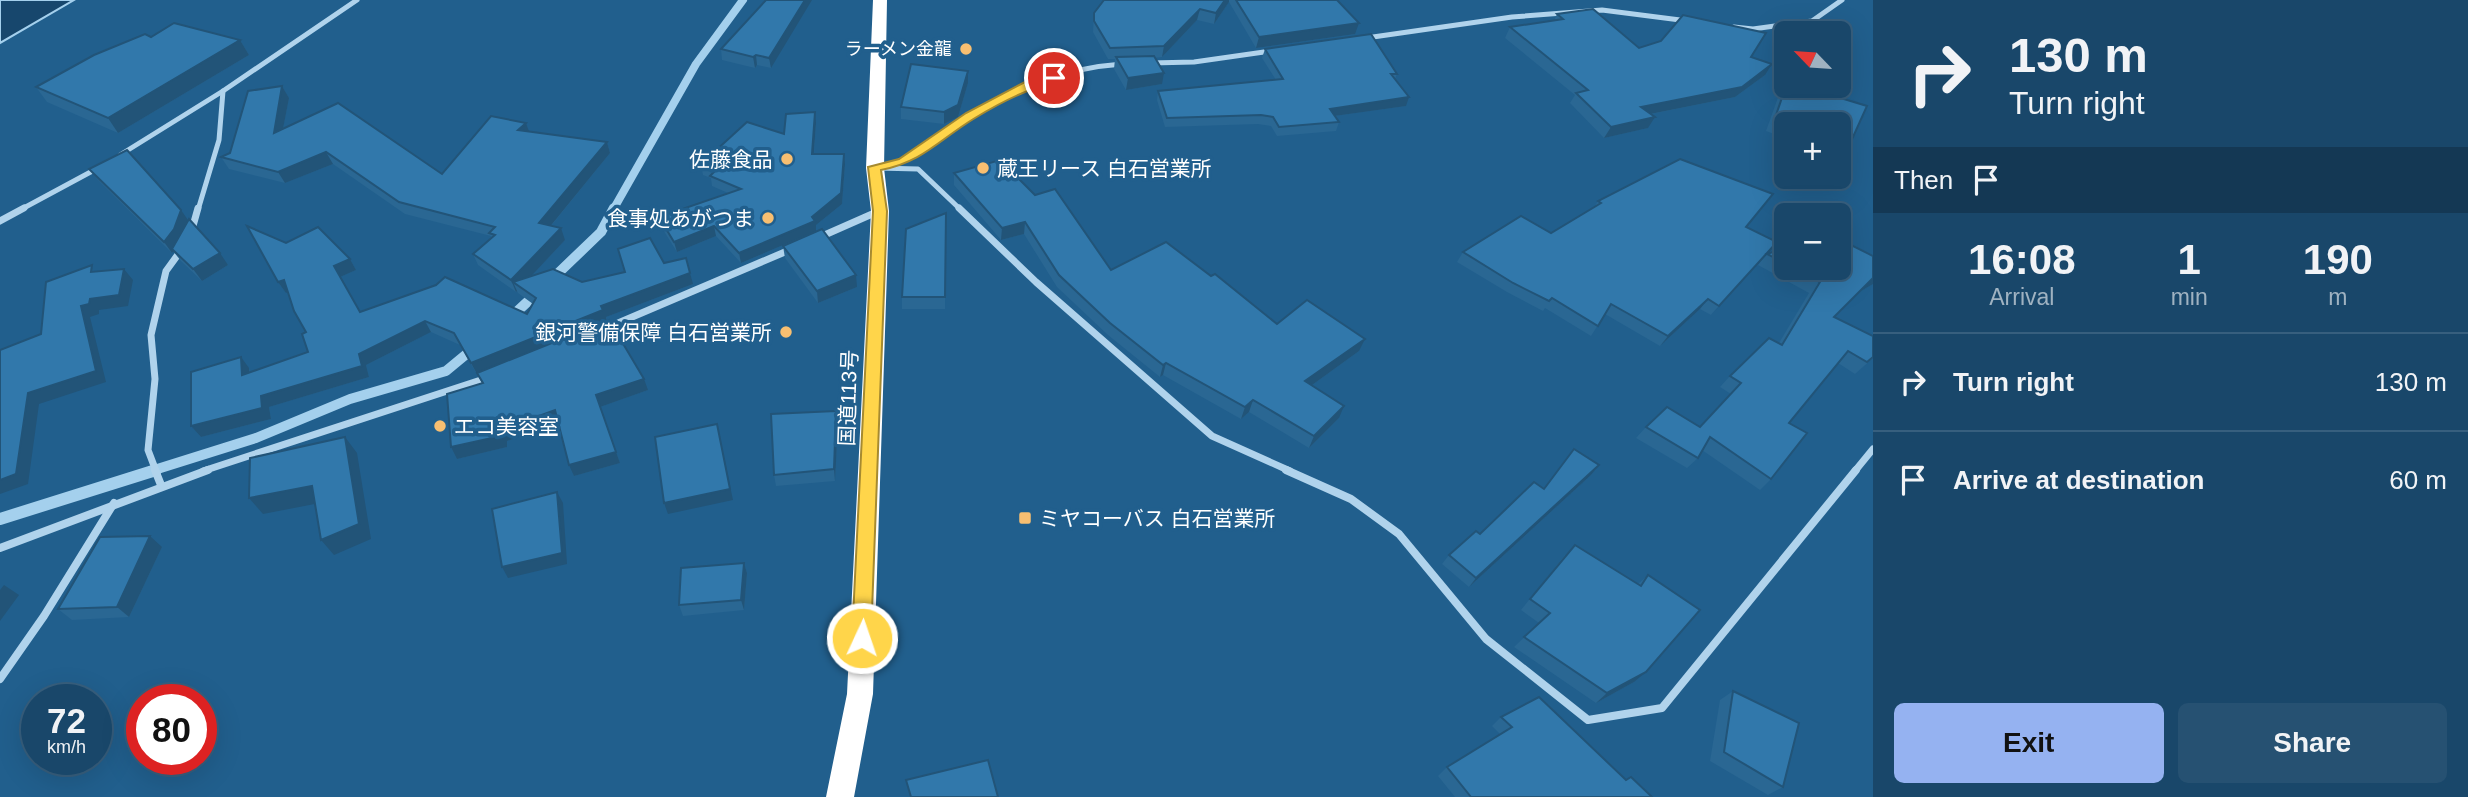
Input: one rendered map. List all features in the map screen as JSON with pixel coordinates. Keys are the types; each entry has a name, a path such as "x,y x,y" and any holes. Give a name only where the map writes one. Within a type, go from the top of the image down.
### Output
{"highway":[{"name":"国道113号","path":"840,797 860,694 880,211 875,167 880,0"}],"street":[{"path":"114,159 223,91 357,0"},
{"path":"1728,26 1754,29 1812,21 1843,0"},
{"path":"1352,40 1512,17 1602,9 1702,23"},
{"path":"1143,64 1194,62 1284,49"},
{"path":"875,167 903,162 970,116 1029,85 1104,64 1130,64"},
{"path":"161,485 149,459 155,379 152,335 166,271 187,242 219,140 223,91"},
{"path":"0,221 103,165"},
{"path":"875,167 918,169 1036,282 1212,436 1351,499 1399,534 1486,639 1588,720 1662,708 1873,449"},
{"path":"816,239 880,211"},
{"path":"598,332 803,244"},
{"path":"0,548 161,485 495,375"},
{"path":"0,679 44,616 114,503"}],"water":[{"path":"0,0 74,0 0,43"}],"building":[{"path":"766,0 805,0 769,58 721,49"},
{"path":"1104,0 1225,0 1216,13 1200,9 1164,46 1110,48 1094,21 1094,13"},
{"path":"1236,0 1337,0 1359,23 1259,37"},
{"path":"1593,9 1639,48 1661,41 1683,15 1766,33 1751,57 1772,64 1742,87 1641,107 1655,117 1611,127 1576,93 1588,90 1510,27 1563,19 1557,14"},
{"path":"174,23 240,40 108,118 36,87 94,55 145,34 151,37"},
{"path":"1371,34 1397,74 1391,74 1409,97 1330,109 1339,122 1279,127 1273,117 1261,115 1167,118 1158,91 1283,79 1265,49"},
{"path":"1154,56 1164,73 1128,78 1116,57"},
{"path":"911,64 968,71 958,105 944,112 901,107"},
{"path":"282,86 274,133 338,103 442,174 491,116 526,123 518,130 607,142 539,223 561,228 511,280 473,254 495,235 489,233 495,227 399,202 326,152 278,172 221,157 230,153 248,91"},
{"path":"1782,98 1841,98 1867,106 1851,141 1851,112 1777,112"},
{"path":"815,112 812,154 844,154 841,193 812,217 815,221 739,253 714,226 674,242 659,217 741,189 710,176 715,171 701,164 747,122 784,134 786,114"},
{"path":"127,150 181,210 174,229 164,242 89,169"},
{"path":"1680,159 1773,194 1746,227 1774,241 1774,245 1719,306 1708,299 1668,336 1611,304 1598,326 1552,298 1549,301 1513,283 1463,252 1521,216 1551,233 1601,203 1598,201"},
{"path":"1000,160 1035,195 1055,189 1111,270 1166,242 1211,276 1215,274 1277,324 1307,300 1365,339 1305,381 1344,406 1314,436 1253,400 1245,407 1166,363 1163,365 1110,323 1059,275 1025,222 1002,228 954,173"},
{"path":"946,213 945,297 902,297 906,229"},
{"path":"189,219 220,253 193,269 172,249"},
{"path":"247,226 286,243 318,227 350,259 334,266 360,312 436,285 445,277 527,314 536,298 513,282 553,269 582,282 625,272 618,249 650,238 664,263 686,258 690,273 601,306 603,310 471,363 454,333 425,321 359,354 362,366 261,396 262,408 191,426 191,372 241,357 242,375 308,352 302,334 306,332 294,311 284,280 278,282"},
{"path":"822,229 856,275 817,291 783,246"},
{"path":"1851,245 1873,256 1873,278 1834,317 1873,336 1873,357 1867,362 1848,351 1789,423 1807,433 1771,479 1710,437 1698,458 1646,427 1667,407 1700,427 1741,383 1730,376 1769,338 1782,345 1820,282 1816,280 1851,280"},
{"path":"92,265 91,272 124,269 119,295 90,299 89,304 81,306 96,371 28,393 16,474 0,480 0,350 41,334 46,282"},
{"path":"609,320 644,379 596,395 616,452 569,465 555,410 501,430 501,436 451,447 447,394 483,383 477,373"},
{"path":"836,411 834,469 774,475 771,414"},
{"path":"717,424 730,489 664,503 655,437"},
{"path":"345,437 359,524 321,540 312,486 249,498 250,458"},
{"path":"1574,449 1599,465 1476,578 1449,555 1476,531 1480,534 1534,482 1544,489"},
{"path":"557,492 562,553 502,567 492,509"},
{"path":"150,536 117,607 58,609 100,537"},
{"path":"1575,545 1641,586 1648,575 1700,610 1646,672 1607,693 1524,637 1550,613 1530,599"},
{"path":"744,563 741,600 679,605 681,568"},
{"path":"1733,691 1799,723 1783,787 1724,752"},
{"path":"1539,697 1626,780 1631,777 1652,797 1471,797 1447,767 1512,727 1501,717"},
{"path":"988,760 998,797 911,797 906,780"}],"waterway":[{"path":"613,210 696,64 743,0"},
{"path":"550,281 601,232 614,208"},
{"path":"509,319 538,292"},
{"path":"151,471 256,438 350,399 446,371 475,347"},
{"path":"0,519 156,470"}],"place":[{"name":"ラーメン金龍","path":"966,49"},
{"name":"佐藤食品","path":"787,159"},
{"name":"蔵王リース 白石営業所","path":"983,168"},
{"name":"食事処あがつま","path":"768,218"},
{"name":"銀河警備保障 白石営業所","path":"786,332"},
{"name":"エコ美容室","path":"440,426"},
{"name":"ミヤコーバス 白石営業所","path":"1025,518"}],"route":[{"path":"862,638 880,211 875,167 903,162 970,116 1029,85 1054,78"}]}
